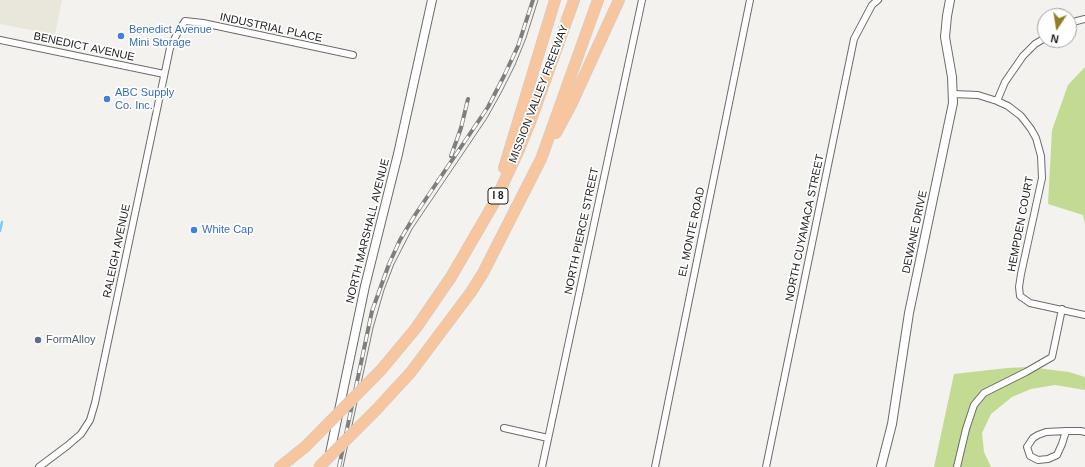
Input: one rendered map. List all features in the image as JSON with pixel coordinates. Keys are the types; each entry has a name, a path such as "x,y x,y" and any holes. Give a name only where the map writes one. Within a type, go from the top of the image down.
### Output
{"highway":[{"path":"494,203 554,0"},
{"name":"MISSION VALLEY FREEWAY","path":"280,467 305,447 381,370 416,328 451,277 494,203 531,120 574,0"},
{"name":"MISSION VALLEY FREEWAY","path":"319,467 376,410 411,372 472,292 514,214 541,159 598,0"},
{"path":"541,159 572,105 620,0"}],"main road":[{"name":"NORTH MARSHALL AVENUE","path":"326,467 365,286 398,154 432,0"},
{"name":"DEWANE DRIVE","path":"882,467 892,424 909,313 953,103 952,78 945,37 950,0"}],"street":[{"name":"NORTH PIERCE STREET","path":"542,467 642,0"},
{"name":"EL MONTE ROAD","path":"655,467 750,0"},
{"name":"NORTH CUYAMACA STREET","path":"766,467 854,39 872,5 878,0"},
{"name":"INDUSTRIAL PLACE","path":"185,21 203,23 353,55"},
{"name":"RALEIGH AVENUE","path":"39,467 81,434 90,420 95,403 170,48 185,21"},
{"name":"BENEDICT AVENUE","path":"0,40 164,74"},
{"path":"997,101 1004,82 1023,56 1037,43"},
{"name":"HEMPDEN COURT","path":"953,94 978,95 997,101 1021,116 1032,129 1041,156 1042,178 1021,274 1019,287 1020,296 1030,304 1062,309"},
{"path":"957,467 966,428 974,406 984,393 1052,357 1062,309 1085,314"},
{"path":"504,428 548,438"},
{"path":"1066,431 1057,455 1048,459 1038,460 1030,456 1027,447 1033,438 1038,435 1046,432 1066,431 1085,432"}],"shaded area":[{"path":"0,0 62,0 55,35 0,24"}],"green space":[{"path":"1085,67 1085,224 1083,215 1048,204 1052,130 1068,85"},
{"path":"1029,367 1069,372 1085,377 1085,390 1055,385 1031,389 1012,397 991,414 982,433 984,452 991,467 934,467 954,374"}],"waterway":[{"path":"0,231 2,222"}],"tram line":[{"path":"343,467 373,328 384,290 394,264 412,229 487,118 502,91 526,38 538,0"}],"railway":[{"path":"339,467 372,311 389,264 400,240 415,215 488,107 518,46 533,0"},
{"path":"451,156 461,128 468,99"}],"place":[{"name":"Benedict Avenue Mini Storage","path":"121,36"},
{"name":"ABC Supply Co. Inc.","path":"107,99"},
{"name":"White Cap","path":"194,230"},
{"name":"FormAlloy","path":"38,340"}]}
